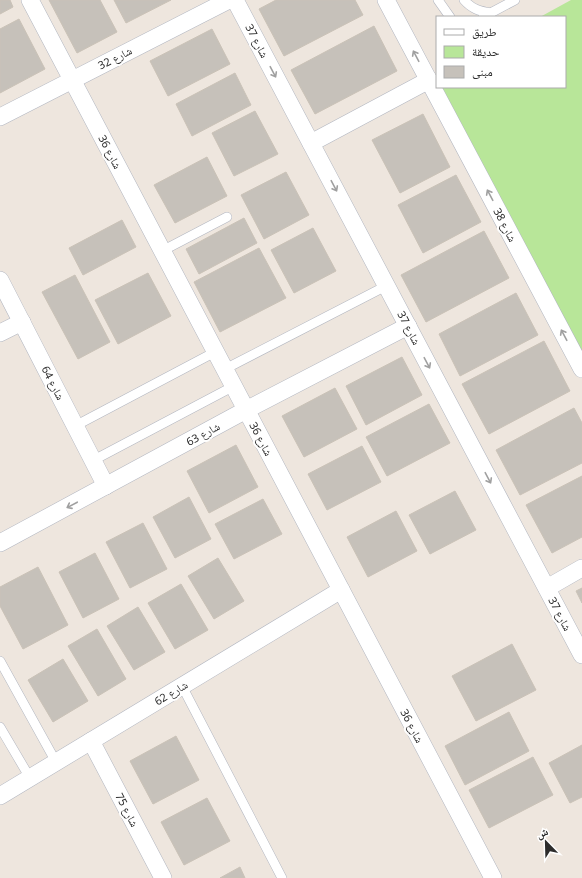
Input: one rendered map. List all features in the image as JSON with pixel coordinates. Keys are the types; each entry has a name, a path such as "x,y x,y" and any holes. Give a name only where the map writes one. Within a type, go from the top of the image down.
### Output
{"street":[{"name":"شارع 36","path":"30,0 493,878"},
{"name":"شارع 32","path":"0,117 229,0"},
{"name":"شارع 37","path":"235,0 582,655"},
{"name":"شارع 38","path":"386,0 582,369"},
{"path":"311,143 429,80"},
{"name":"شارع 64","path":"0,280 106,486"},
{"path":"0,333 22,322"},
{"name":"شارع 63","path":"0,543 246,410 408,326"},
{"path":"547,588 582,568"},
{"name":"شارع 62","path":"0,796 341,590"},
{"name":"شارع 75","path":"91,741 163,878"}],"lane":[{"path":"438,0 449,16"},
{"path":"464,0 470,6 487,15 515,0"},
{"path":"162,251 227,217"},
{"path":"225,369 386,286"},
{"path":"75,426 215,352"},
{"path":"92,460 234,386"},
{"path":"0,661 56,762"},
{"path":"182,686 282,878"},
{"path":"0,727 30,778"}],"green space":[{"path":"571,0 582,0 582,369 429,80 436,76 436,88 566,88 566,16 542,16"}],"building":[{"path":"0,0 10,0 13,7 0,14"},
{"path":"49,0 100,0 117,32 77,53"},
{"path":"114,0 171,0 126,23"},
{"path":"276,0 355,0 363,15 284,56 259,9"},
{"path":"19,19 45,69 0,93 0,29"},
{"path":"374,26 397,71 315,114 291,70"},
{"path":"212,29 230,64 168,96 150,61"},
{"path":"235,73 251,105 192,136 176,104"},
{"path":"255,111 278,154 234,176 212,133"},
{"path":"423,114 450,167 400,193 372,140"},
{"path":"207,157 227,196 175,223 154,185"},
{"path":"286,172 309,215 264,239 241,195"},
{"path":"456,175 481,222 423,253 398,205"},
{"path":"244,218 257,243 199,274 186,249"},
{"path":"122,220 136,247 83,275 69,248"},
{"path":"313,228 336,271 294,293 271,250"},
{"path":"484,231 509,278 426,322 401,275"},
{"path":"259,248 286,298 220,332 194,282"},
{"path":"148,273 171,316 118,344 95,300"},
{"path":"75,275 110,342 78,359 42,292"},
{"path":"516,293 538,335 460,376 439,334"},
{"path":"544,341 570,391 489,434 462,384"},
{"path":"402,357 422,395 366,425 346,386"},
{"path":"335,388 357,429 304,457 282,416"},
{"path":"429,404 450,443 387,476 366,437"},
{"path":"574,408 582,423 582,463 520,495 496,450"},
{"path":"236,445 258,487 209,513 187,471"},
{"path":"362,446 381,482 327,510 308,474"},
{"path":"582,476 582,537 552,553 526,505"},
{"path":"455,491 476,530 430,554 409,515"},
{"path":"189,497 211,539 175,558 153,517"},
{"path":"263,499 282,534 234,559 215,524"},
{"path":"396,511 417,551 368,577 347,537"},
{"path":"143,523 167,569 130,588 106,542"},
{"path":"95,553 119,599 83,618 59,572"},
{"path":"218,558 244,601 214,619 188,576"},
{"path":"38,567 68,625 23,649 0,606 0,587"},
{"path":"181,584 208,630 175,649 148,603"},
{"path":"582,588 582,603 576,591"},
{"path":"138,607 165,652 134,670 107,626"},
{"path":"97,629 126,679 98,696 68,646"},
{"path":"512,644 536,690 476,721 452,676"},
{"path":"63,659 88,701 53,722 28,680"},
{"path":"509,712 529,751 465,785 445,746"},
{"path":"176,736 199,780 153,804 130,761"},
{"path":"582,745 582,797 570,803 549,763"},
{"path":"533,757 553,795 489,828 469,790"},
{"path":"207,798 230,841 184,865 161,822"},
{"path":"240,867 245,878 220,878"}]}
